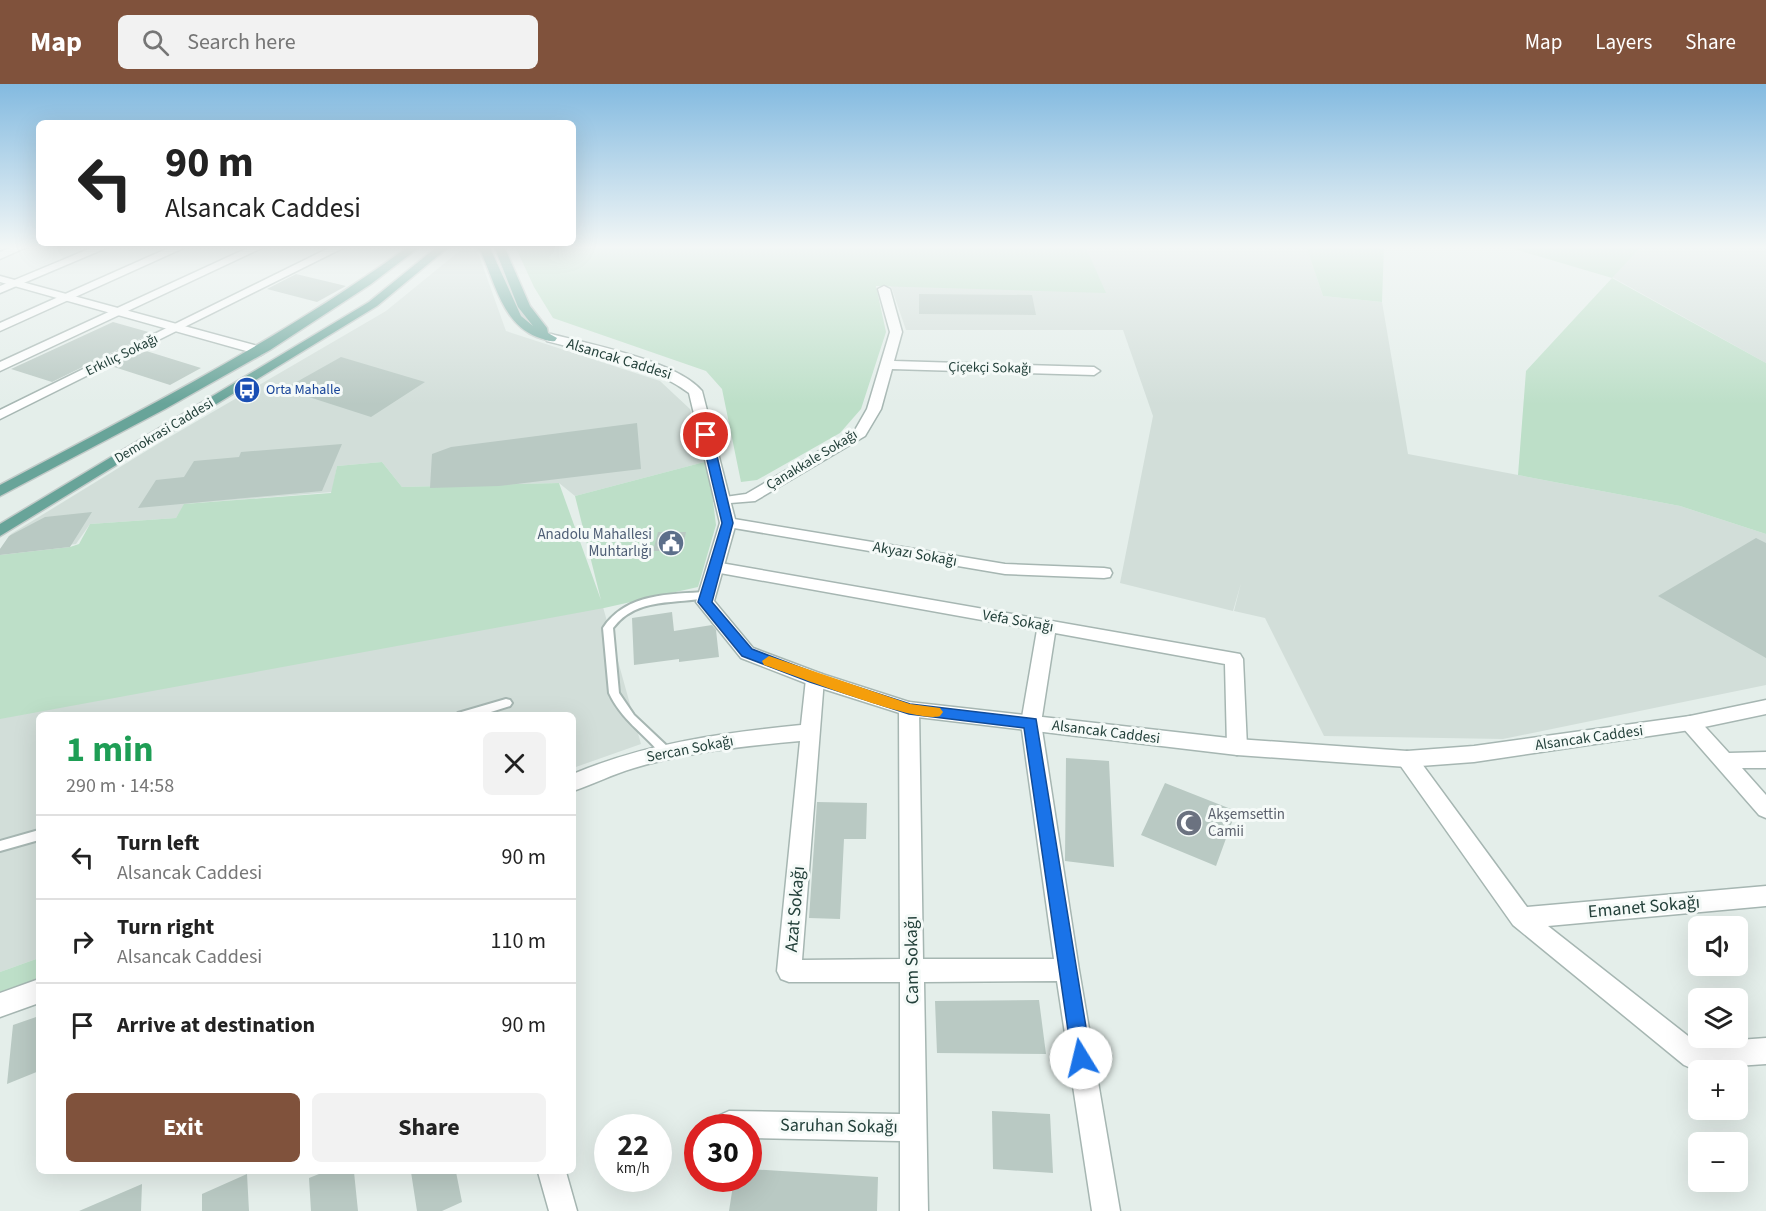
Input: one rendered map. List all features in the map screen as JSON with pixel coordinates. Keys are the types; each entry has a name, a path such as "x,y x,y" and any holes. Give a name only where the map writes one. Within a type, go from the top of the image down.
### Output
{"main road":[{"name":"Demokrasi Caddesi","path":"0,490 261,351 344,299"},
{"name":"Demokrasi Caddesi","path":"0,531 380,299"},
{"path":"507,299 521,324 551,338"},
{"path":"520,299 532,320 551,338"},
{"path":"261,351 284,350 318,338"}],"street":[{"path":"0,327 67,299"},
{"path":"70,299 261,351"},
{"path":"0,366 149,299"},
{"name":"Erkılıç Sokağı","path":"0,415 236,299"},
{"name":"Çanakkale Sokağı","path":"723,501 750,498 860,433 874,409 896,332 887,299"},
{"name":"Alsancak Caddesi","path":"551,338 663,371 682,379 695,391 728,523 705,602 747,653 815,679 909,709 1237,747 1407,759 1474,754 1690,723 1766,707"},
{"name":"Çiçekçi Sokağı","path":"887,366 1094,371"},
{"name":"Akyazı Sokağı","path":"728,523 1005,569 1104,573"},
{"name":"Vefa Sokağı","path":"715,567 1234,659 1237,747"},
{"path":"1047,626 1031,723 1067,970 1106,1211"},
{"name":"Azat Sokağı","path":"815,679 789,971 1067,970"},
{"name":"Cam Sokağı","path":"909,709 915,1211"},
{"path":"1690,723 1766,809"},
{"name":"Sercan Sokağı","path":"576,782 597,771 665,751 734,739 811,732"},
{"path":"1407,759 1521,918 1693,1056 1766,1051"},
{"path":"1724,761 1766,760"},
{"name":"Emanet Sokağı","path":"1521,918 1766,896"},
{"path":"0,1005 36,993"},
{"name":"Saruhan Sokağı","path":"762,1125 914,1128"},
{"path":"553,1174 563,1211"}],"lane":[{"path":"665,751 655,738 632,720 618,703 608,648 608,628 619,614 633,606 707,595"},
{"path":"476,712 506,703"},
{"path":"0,846 36,836"}],"shaded area":[{"path":"401,299 494,299 506,331 660,381 690,409 708,461 575,496 559,483 402,487 382,462 337,466 332,492 185,504 176,518 90,524 76,544 0,554 0,549 11,534 156,445 386,311"},
{"path":"895,299 1349,299 1382,302 1408,454 1680,506 1766,534 1766,685 1503,739 1324,736 1265,618 1234,611 1241,583 1233,611 1120,583 1153,416 1123,330 906,330"},
{"path":"1651,299 1766,299 1766,363"},
{"path":"603,607 641,744 576,767 576,712 36,712 36,959 0,972 0,716"}],"green space":[{"path":"541,299 879,299 886,332 861,409 840,433 757,480 741,482 722,389 706,371 553,318"},
{"path":"1349,299 1382,299 1382,302"},
{"path":"1593,299 1649,299 1766,363 1766,534 1680,506 1518,475 1526,371"},
{"path":"708,461 716,525 698,587 604,608 0,719 0,555 79,544 90,524 176,518 184,504 331,493 337,466 382,462 402,487 559,483 601,600 575,496"},
{"path":"36,959 36,982 0,995 0,972"}],"building":[{"path":"304,299 323,299 317,302"},
{"path":"919,299 1033,299 1036,315 919,314"},
{"path":"113,322 152,333 52,382 11,369"},
{"path":"143,350 201,368 170,385 111,366"},
{"path":"341,357 425,382 371,417 284,389"},
{"path":"637,423 641,469 499,486 430,488 432,454 451,447"},
{"path":"342,444 322,491 138,508 156,480 184,477 194,461 239,457 241,452"},
{"path":"92,512 70,547 0,555 0,549 9,536 45,517"},
{"path":"658,532 686,532 682,551 653,551"},
{"path":"1756,538 1766,543 1766,658 1658,596"},
{"path":"672,612 674,631 712,625 716,630 719,657 634,665 632,618"},
{"path":"1066,758 1109,761 1114,867 1065,861"},
{"name":"Akşemsettin Camii","path":"1165,783 1236,811 1216,866 1141,835"},
{"path":"817,802 867,803 866,839 844,839 840,919 809,918"},
{"path":"1039,1000 1046,1054 937,1053 935,1001"},
{"path":"36,1017 36,1072 7,1084 13,1025"},
{"path":"992,1111 1050,1114 1053,1173 993,1169"},
{"path":"762,1170 878,1177 877,1211 729,1211 732,1192 762,1192"},
{"path":"247,1174 249,1211 202,1211 202,1194"},
{"path":"319,1174 354,1174 358,1211 311,1211 309,1178"},
{"path":"411,1174 456,1174 462,1202 442,1211 417,1211"},
{"path":"142,1184 141,1211 79,1211"}],"slow traffic":[{"path":"769,661 815,679 909,709 935,712"}],"place":[{"name":"Orta Mahalle","path":"247,390"},
{"name":"Anadolu Mahallesi Muhtarlığı","path":"671,543"},
{"name":"Akşemsettin Camii","path":"1189,823"}],"route":[{"path":"706,435 728,523 705,602 747,653 815,679 909,709 1031,723 1081,1058"}]}
